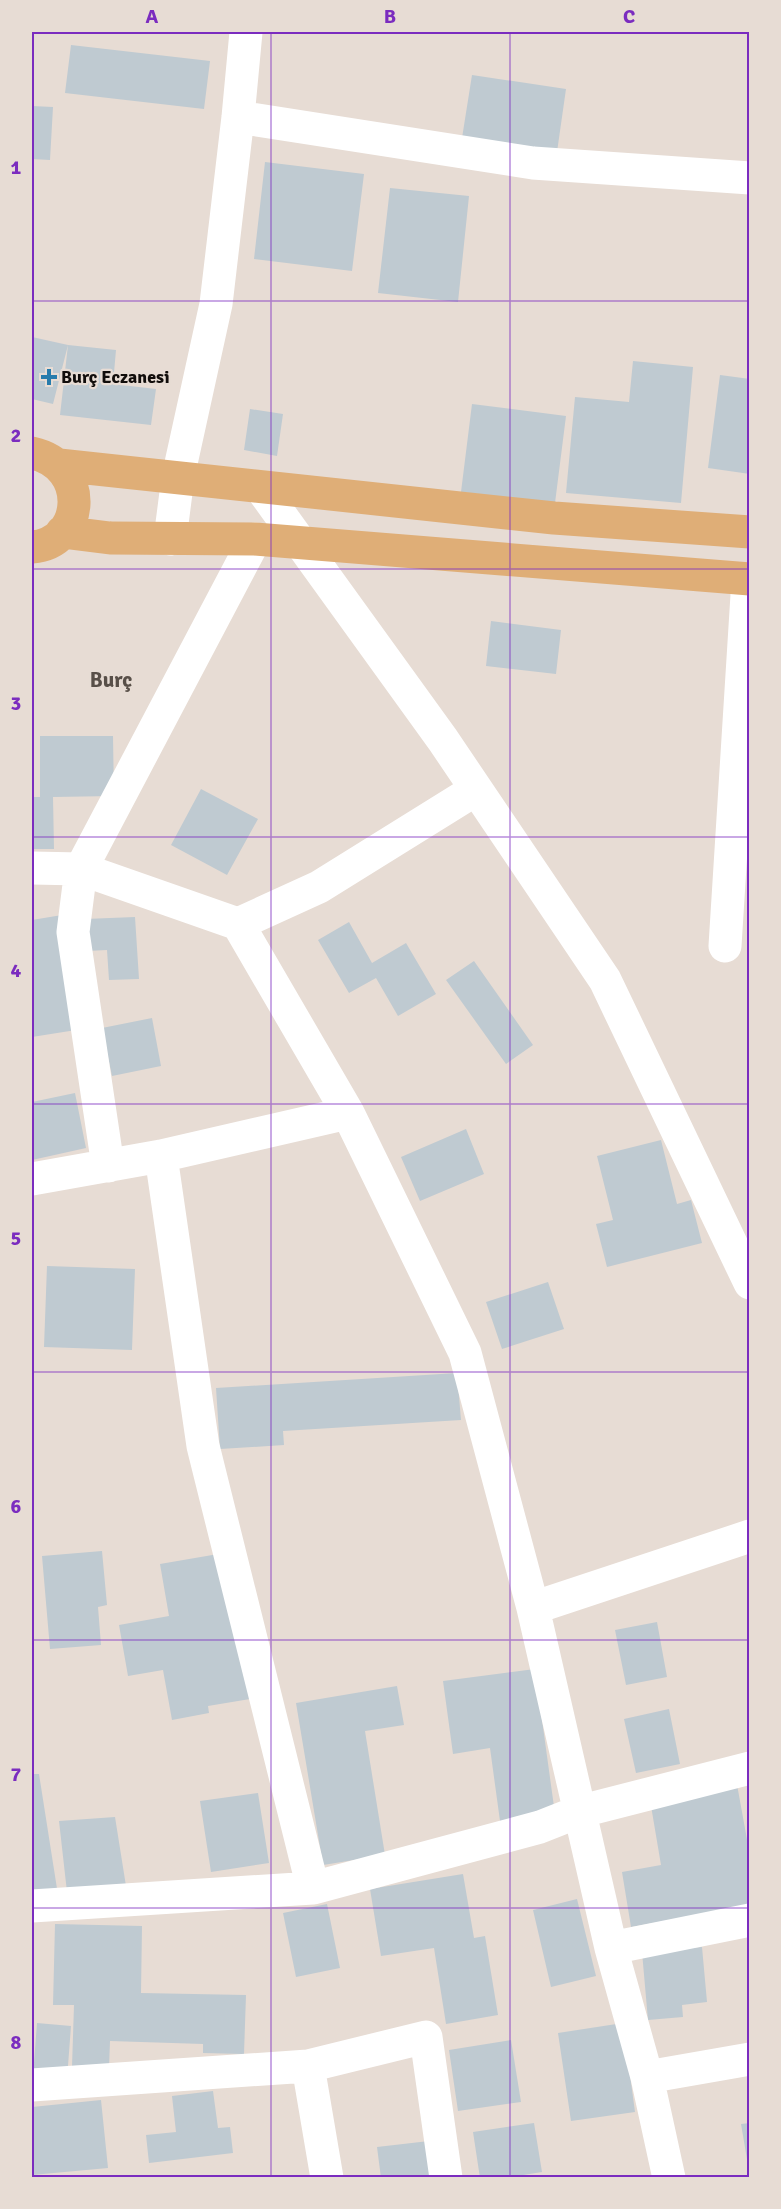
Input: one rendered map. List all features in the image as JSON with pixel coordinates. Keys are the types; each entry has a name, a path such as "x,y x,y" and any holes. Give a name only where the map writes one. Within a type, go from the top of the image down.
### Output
{"main road":[{"path":"45,459 261,488 543,517 750,532"},
{"path":"32,547 50,542 62,532 70,520 74,506 68,477 45,459"},
{"path":"62,532 110,538 255,539 749,579"}],"street":[{"path":"170,539 178,477 216,304 246,32"},
{"path":"238,117 533,163 750,178"},
{"path":"261,488 443,740 605,980 750,1283"},
{"path":"108,1166 73,932 81,869 255,539"},
{"path":"724,946 749,579"},
{"path":"238,924 319,887 475,789"},
{"path":"32,868 81,869 238,924 348,1113 465,1353 533,1608 578,1812 611,1948 648,2077 669,2178"},
{"path":"32,1179 161,1156 348,1113"},
{"path":"161,1156 203,1446 312,1888"},
{"path":"533,1608 750,1536"},
{"path":"32,1906 312,1888 540,1827 578,1812 750,1768"},
{"path":"611,1948 750,1920"},
{"path":"32,2085 308,2066 426,2037 446,2178"},
{"path":"648,2077 750,2059"},
{"path":"308,2066 327,2178"}],"building":[{"path":"71,45 210,61 204,109 65,93"},
{"path":"472,75 566,89 557,152 462,138"},
{"path":"32,106 53,107 50,160 32,159"},
{"path":"265,162 364,174 352,271 254,259"},
{"path":"390,188 469,196 458,302 378,293"},
{"path":"32,337 68,345 53,404 32,399"},
{"path":"68,345 116,350 113,384 156,389 151,425 60,415"},
{"path":"633,361 693,367 681,503 566,493 575,397 629,402"},
{"path":"720,375 750,379 750,474 708,468"},
{"path":"472,404 566,416 555,503 461,492"},
{"path":"250,409 283,414 277,456 244,450"},
{"path":"491,621 561,630 556,674 486,666"},
{"path":"40,736 113,736 114,796 53,797 54,849 32,849 32,797 40,797"},
{"path":"201,789 258,819 227,875 171,845"},
{"path":"62,915 76,1030 32,1037 32,920"},
{"path":"135,917 139,979 109,980 107,950 87,951 85,919"},
{"path":"349,922 372,963 406,943 436,994 398,1016 376,978 349,993 318,940"},
{"path":"474,961 533,1045 506,1064 446,980"},
{"path":"152,1018 161,1066 112,1076 102,1028"},
{"path":"75,1093 86,1148 32,1160 32,1102"},
{"path":"466,1129 484,1174 420,1201 401,1157"},
{"path":"661,1140 677,1204 691,1200 702,1243 607,1267 596,1224 613,1220 597,1156"},
{"path":"47,1266 135,1269 132,1350 44,1347"},
{"path":"548,1282 564,1329 502,1349 486,1302"},
{"path":"457,1373 461,1420 283,1431 284,1445 220,1449 216,1388"},
{"path":"102,1551 107,1605 98,1607 101,1645 50,1649 42,1556"},
{"path":"224,1553 250,1699 208,1706 209,1713 172,1720 163,1670 128,1676 119,1625 169,1616 160,1564"},
{"path":"657,1622 667,1677 626,1685 615,1630"},
{"path":"535,1669 555,1814 500,1821 490,1748 453,1754 443,1681"},
{"path":"397,1686 404,1725 365,1731 385,1855 323,1865 296,1703"},
{"path":"669,1709 680,1764 636,1773 624,1719"},
{"path":"32,1774 39,1774 58,1895 32,1896"},
{"path":"736,1779 750,1856 750,1906 631,1927 622,1872 661,1865 649,1794"},
{"path":"258,1793 269,1863 211,1872 200,1801"},
{"path":"115,1817 126,1886 67,1892 59,1821"},
{"path":"463,1874 474,1938 485,1936 498,2015 446,2024 434,1948 381,1956 370,1889"},
{"path":"577,1899 596,1976 551,1987 533,1910"},
{"path":"327,1904 340,1968 296,1977 283,1913"},
{"path":"55,1924 142,1926 141,1993 246,1995 244,2054 203,2053 203,2044 110,2041 109,2068 72,2067 74,2005 53,2005"},
{"path":"702,1947 707,2002 682,2005 683,2017 648,2020 642,1952"},
{"path":"37,2023 71,2026 67,2079 33,2076"},
{"path":"623,2023 635,2112 571,2121 558,2033"},
{"path":"511,2040 521,2102 458,2111 449,2050"},
{"path":"213,2091 218,2128 230,2127 233,2153 149,2163 146,2135 176,2132 172,2096"},
{"path":"101,2100 108,2168 32,2175 32,2107"},
{"path":"534,2123 542,2172 505,2178 480,2178 473,2132"},
{"path":"750,2123 750,2165 748,2165 741,2124"},
{"path":"429,2141 434,2178 381,2178 377,2147"}],"place":[{"name":"Burç Eczanesi","path":"49,377"}],"district":[{"name":"Burç","path":"111,680"}]}
